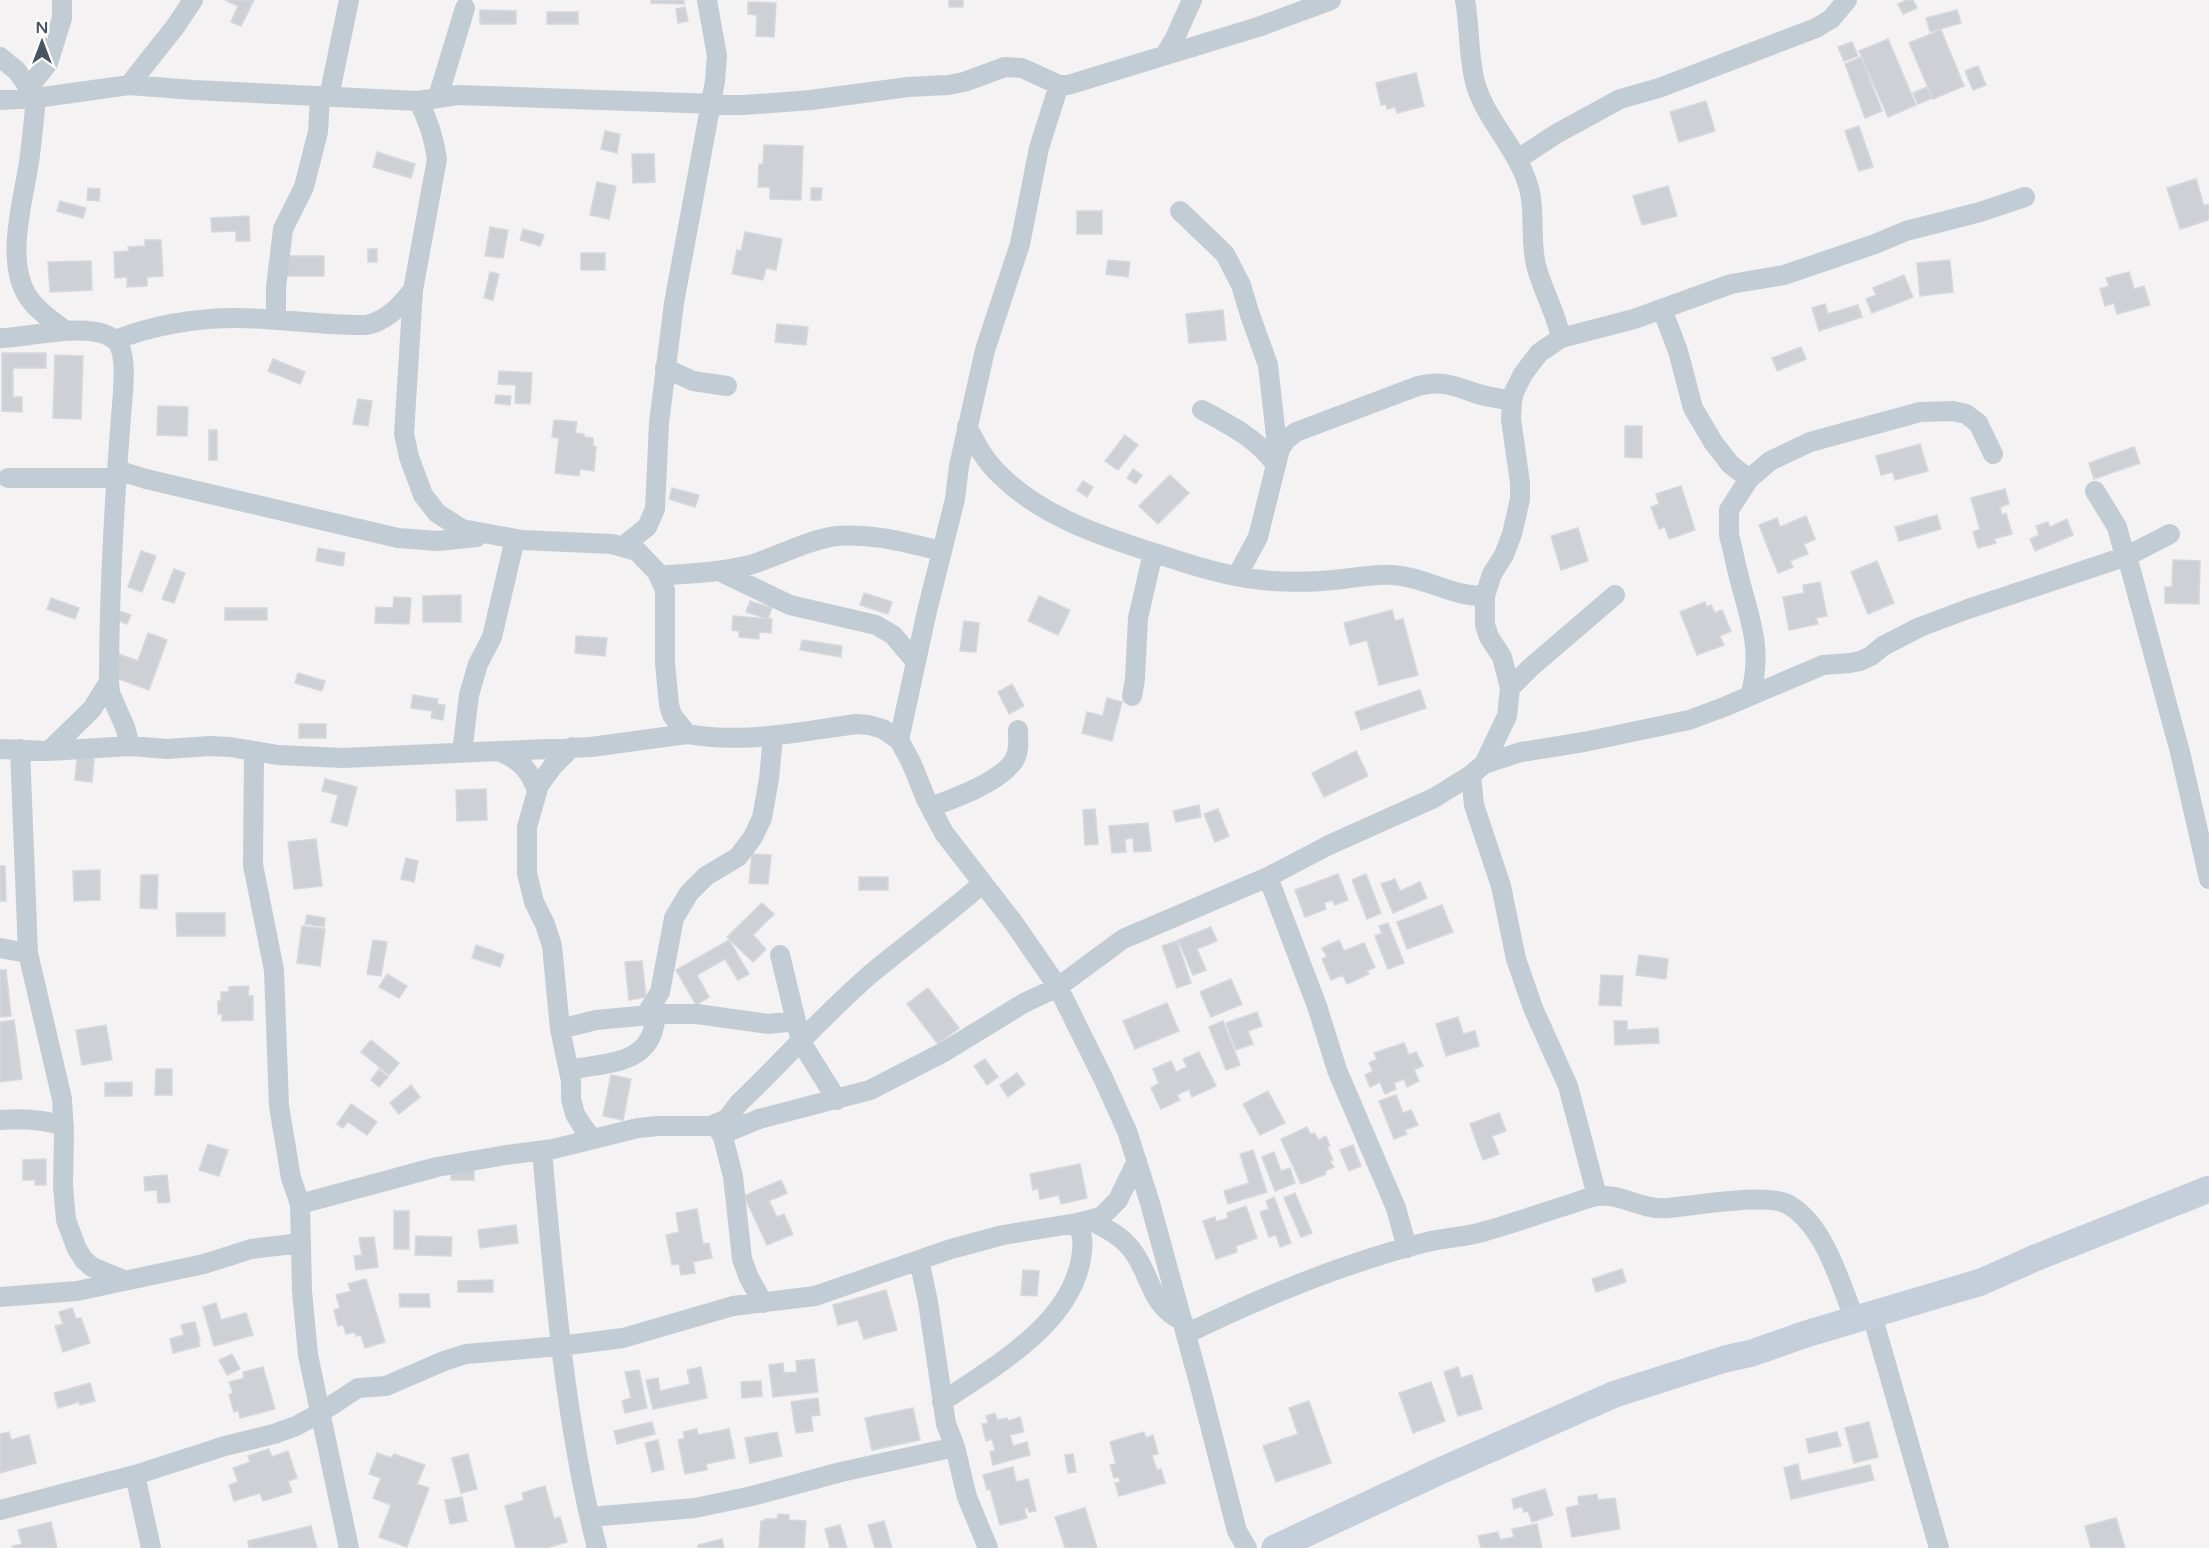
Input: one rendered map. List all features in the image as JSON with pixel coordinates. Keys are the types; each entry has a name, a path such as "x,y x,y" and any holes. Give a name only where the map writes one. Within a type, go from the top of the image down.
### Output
{"street":[{"path":"62,0 62,18 48,63 33,92 33,139 17,241 18,271 30,301 66,331"},
{"path":"129,85 175,27 193,0"},
{"path":"276,320 277,277 283,229 304,187 349,0"},
{"path":"622,547 647,527 655,509 659,423 665,368 685,237 715,81 717,56 707,0"},
{"path":"1165,55 1192,0"},
{"path":"0,100 33,92 129,85 418,101 458,94 709,105 811,100 908,87 948,85 964,82 1005,67 1022,68 1059,85 1068,85 1267,24 1331,0"},
{"path":"1465,0 1475,84 1484,107 1518,159 1531,197 1536,265 1561,338"},
{"path":"1518,159 1556,134 1620,99 1659,88 1816,28 1831,19 1847,0"},
{"path":"438,97 465,8"},
{"path":"0,57 17,71 33,92"},
{"path":"899,740 941,551 955,499 985,350 1020,244 1039,148 1059,85"},
{"path":"418,101 435,142 437,159 413,290 404,434 409,457 423,495 437,513 462,529 515,539 612,544 637,551 649,562 665,590 665,663 669,705 672,715 687,734"},
{"path":"1597,1196 1568,1086 1533,1008 1516,959 1501,886 1474,805 1477,770 1507,716 1510,688 1502,657 1489,637 1485,625 1485,596 1492,574 1504,555 1512,534 1521,500 1521,483 1511,419 1514,392 1523,374 1539,353 1561,338 1607,327 1731,284 1784,274 1875,244 1906,231 1980,212 2025,197"},
{"path":"1180,212 1225,254 1241,285 1268,365 1276,459"},
{"path":"115,340 167,325 198,320 236,318 345,325 373,323 396,309 413,290"},
{"path":"1662,309 1678,351 1693,408 1713,442 1730,464 1749,480"},
{"path":"0,338 66,331 91,332 115,340 120,346 124,383 116,474 108,682 130,747"},
{"path":"665,368 693,381 727,386"},
{"path":"1237,576 1258,537 1276,459 1286,440 1296,432 1425,384 1446,383 1478,394 1512,401"},
{"path":"1202,410 1219,419 1276,459"},
{"path":"1750,696 1756,669 1754,629 1729,535 1728,519 1729,510 1749,480 1770,461 1810,442 1920,412 1953,411 1966,414 1978,423 1993,454"},
{"path":"968,426 980,452 1000,476 1025,496 1052,513 1096,533 1195,567 1237,576 1294,582 1392,575 1419,579 1471,596 1485,596"},
{"path":"8,478 116,474 299,513 398,538 438,541 491,536"},
{"path":"2095,490 2117,526 2126,556 2180,752 2209,879"},
{"path":"300,1204 437,1167 548,1150 648,1127 706,1127 719,1131 730,1131 759,1119 870,1090 944,1052 1024,1003 1058,987 1123,939 1268,877 1329,844 1434,798 1477,770 1521,752 1584,742 1689,720 1823,665 1860,661 1920,627 2126,556 2170,534"},
{"path":"659,576 719,571 750,565 773,555 835,537 887,538 941,551"},
{"path":"462,753 469,695 478,664 492,637 515,539"},
{"path":"1132,696 1138,618 1153,553"},
{"path":"719,571 790,605 876,625 893,634 916,662"},
{"path":"1510,688 1615,595"},
{"path":"49,751 92,709 108,682"},
{"path":"124,1280 92,1267 84,1260 66,1220 62,1099 28,953 10,749 49,751 220,746 254,752 343,758 572,747 635,742 687,734 736,739 856,724 869,725 883,729 899,740 944,833 1013,922 1058,987 1109,1090 1137,1161 1184,1327 1237,1531 1247,1548"},
{"path":"930,807 986,783 1004,771 1013,762 1018,750 1018,730"},
{"path":"569,1071 621,1060 637,1053 651,1036 651,1015 660,992 674,918 689,893 706,876 738,857 753,837 762,818 773,736"},
{"path":"572,747 553,766 539,785 527,827 527,873 534,902 545,924 552,946 560,1029 569,1071 571,1099 582,1127 593,1139"},
{"path":"499,751 520,761 528,770 537,791"},
{"path":"254,752 253,865 274,970 279,1106 291,1179 300,1204 300,1243 308,1355 349,1548"},
{"path":"1268,877 1317,1006 1337,1071 1396,1208 1407,1248"},
{"path":"719,1131 739,1103 873,972 941,919 982,883"},
{"path":"0,948 28,953"},
{"path":"780,955 801,1042 837,1100"},
{"path":"560,1029 596,1020 651,1015 697,1014 770,1024 795,1021"},
{"path":"575,1114 548,1150 560,1346 575,1448 597,1548"},
{"path":"0,1120 28,1118 64,1126"},
{"path":"719,1131 733,1176 742,1259 749,1278 763,1303"},
{"path":"0,1510 135,1475 225,1446 274,1434 296,1426 320,1413 358,1388 386,1386 466,1354 623,1338 733,1306 815,1296 919,1260 1003,1235 1084,1222 1101,1217 1118,1200 1137,1161"},
{"path":"1275,1548 1438,1472 1615,1394 1981,1281 2209,1189"},
{"path":"1184,1327 1336,1269 1429,1241 1489,1230 1597,1196 1614,1197 1657,1209 1735,1201 1772,1200 1786,1203 1809,1221 1864,1318 1939,1548"},
{"path":"1084,1222 1117,1235 1133,1250 1159,1302 1184,1327"},
{"path":"942,1402 1025,1343 1046,1324 1068,1296 1079,1269 1084,1244 1084,1222"},
{"path":"0,1297 77,1291 204,1264 252,1249 300,1243"},
{"path":"919,1260 930,1312 946,1424 955,1447 967,1497 988,1548"},
{"path":"590,1517 695,1508 955,1447"},
{"path":"135,1475 151,1548"}],"building":[{"path":"225,0 254,0 241,26 231,22 238,6"},
{"path":"651,0 684,0 684,4 651,3"},
{"path":"949,0 963,0 963,7 949,7"},
{"path":"1913,0 1917,8 1903,14 1898,4"},
{"path":"748,2 776,3 774,37 756,36 757,15 748,14"},
{"path":"685,7 688,21 678,23 676,9"},
{"path":"480,10 516,11 516,24 480,24"},
{"path":"1957,10 1961,23 1930,32 1926,18"},
{"path":"547,12 578,12 578,24 547,24"},
{"path":"1941,30 1964,86 1933,99 1909,43"},
{"path":"1888,39 1916,105 1888,117 1859,51"},
{"path":"1852,42 1858,56 1844,61 1838,47"},
{"path":"1861,57 1882,111 1865,118 1845,64"},
{"path":"1978,66 1986,85 1973,90 1965,71"},
{"path":"1416,73 1424,106 1397,113 1395,107 1387,109 1386,104 1381,105 1376,83"},
{"path":"1927,87 1932,98 1918,104 1913,93"},
{"path":"1706,101 1715,131 1679,142 1670,112"},
{"path":"1859,126 1873,167 1859,171 1845,131"},
{"path":"605,131 620,134 617,153 601,149"},
{"path":"764,145 803,146 801,200 770,199 770,187 758,187 759,164 763,164"},
{"path":"377,152 415,164 411,178 373,167"},
{"path":"632,154 654,154 655,182 633,183"},
{"path":"2196,179 2204,206 2209,204 2209,220 2180,229 2167,188"},
{"path":"597,182 616,186 609,219 590,215"},
{"path":"1668,186 1677,216 1642,225 1633,196"},
{"path":"88,188 100,189 99,201 87,200"},
{"path":"811,188 822,188 821,200 811,200"},
{"path":"60,201 86,208 83,218 57,211"},
{"path":"1077,211 1102,211 1102,234 1077,234"},
{"path":"249,216 250,241 236,241 236,231 212,232 211,218"},
{"path":"490,227 508,230 503,258 485,256"},
{"path":"523,229 544,235 540,246 520,240"},
{"path":"745,232 782,239 776,270 766,268 763,280 732,274 737,250 741,251"},
{"path":"145,240 161,240 163,276 147,277 147,286 127,287 127,277 115,278 114,252 129,251 128,247 145,246"},
{"path":"368,249 377,249 377,262 368,262"},
{"path":"581,253 605,253 605,270 581,270"},
{"path":"285,256 324,256 324,276 285,276"},
{"path":"1108,260 1130,262 1128,277 1106,274"},
{"path":"1950,260 1953,292 1920,296 1917,263"},
{"path":"91,261 92,290 50,292 48,262"},
{"path":"490,272 499,274 493,300 484,298"},
{"path":"2129,272 2134,289 2144,286 2150,305 2117,314 2114,303 2105,306 2100,289 2109,286 2106,278"},
{"path":"1904,275 1913,297 1872,313 1866,299 1876,295 1873,288"},
{"path":"1825,304 1828,314 1858,305 1862,317 1819,331 1812,308"},
{"path":"1223,310 1226,340 1189,343 1186,314"},
{"path":"777,324 808,327 806,345 775,342"},
{"path":"1801,347 1806,359 1777,371 1772,358"},
{"path":"2,353 46,353 46,368 13,368 13,397 22,397 22,412 2,411"},
{"path":"55,355 83,356 81,419 53,418"},
{"path":"273,359 305,372 300,384 268,371"},
{"path":"499,371 532,373 530,404 515,403 516,385 498,384"},
{"path":"496,395 511,396 510,405 495,403"},
{"path":"358,399 372,401 368,426 353,424"},
{"path":"158,406 188,407 187,436 157,435"},
{"path":"554,420 577,422 575,433 593,438 593,446 596,447 594,471 580,469 579,476 555,473 559,438 552,437"},
{"path":"1625,426 1642,426 1642,458 1625,457"},
{"path":"209,430 217,430 217,460 209,460"},
{"path":"1125,435 1138,445 1118,470 1105,461"},
{"path":"1920,444 1928,471 1895,480 1893,472 1881,475 1876,456"},
{"path":"2134,447 2140,463 2094,479 2089,463"},
{"path":"1133,469 1142,475 1136,484 1127,478"},
{"path":"1170,475 1189,493 1158,524 1139,506"},
{"path":"1083,481 1093,487 1087,497 1077,490"},
{"path":"1681,486 1695,530 1669,539 1665,527 1659,529 1651,507 1659,504 1656,494"},
{"path":"672,488 699,495 695,507 669,499"},
{"path":"2005,489 2009,504 2000,507 2002,515 2006,513 2012,534 1994,539 1996,543 1978,548 1973,532 1980,529 1971,498"},
{"path":"1937,515 1941,529 1899,541 1895,527"},
{"path":"1806,516 1815,539 1804,544 1808,554 1790,561 1793,567 1778,573 1759,525 1777,518 1780,527"},
{"path":"2067,519 2073,535 2035,551 2030,539 2039,535 2036,526 2048,522 2050,527"},
{"path":"1578,528 1588,561 1561,570 1551,536"},
{"path":"318,548 345,553 343,566 316,561"},
{"path":"141,551 156,556 142,592 128,587"},
{"path":"2173,560 2200,561 2199,604 2165,603 2165,587 2172,587"},
{"path":"1877,561 1894,603 1868,614 1851,572"},
{"path":"174,569 185,573 174,603 162,599"},
{"path":"1820,582 1827,616 1816,618 1818,624 1789,630 1783,597 1804,593 1803,585"},
{"path":"864,593 892,602 888,614 860,605"},
{"path":"461,595 461,622 423,622 423,596"},
{"path":"1039,596 1070,610 1058,635 1028,621"},
{"path":"394,597 411,598 409,624 375,623 376,607 393,608"},
{"path":"51,598 79,608 75,619 47,609"},
{"path":"750,601 772,608 768,619 746,612"},
{"path":"1705,602 1707,607 1711,605 1715,613 1722,610 1731,631 1720,636 1724,645 1697,655 1680,612"},
{"path":"225,608 267,608 267,620 225,620"},
{"path":"113,609 131,615 127,624 110,617"},
{"path":"1392,610 1395,621 1403,619 1418,675 1379,685 1367,640 1350,645 1344,623"},
{"path":"733,616 772,619 771,633 759,632 759,639 739,637 739,631 732,630"},
{"path":"964,621 979,623 976,652 960,651"},
{"path":"148,633 167,640 149,690 111,676 119,654 138,661"},
{"path":"576,636 607,638 605,656 575,653"},
{"path":"802,640 842,646 841,657 800,650"},
{"path":"298,673 325,681 322,691 295,683"},
{"path":"1012,684 1024,706 1009,714 998,692"},
{"path":"1420,690 1426,708 1361,730 1355,712"},
{"path":"413,695 438,699 437,704 445,705 443,720 431,718 432,711 411,708"},
{"path":"1107,698 1122,702 1112,741 1082,733 1087,712 1103,716"},
{"path":"299,724 326,724 326,738 299,738"},
{"path":"78,748 95,750 92,782 75,780"},
{"path":"1356,751 1368,776 1324,797 1312,773"},
{"path":"325,779 357,787 347,826 331,822 338,795 322,791"},
{"path":"486,789 487,820 457,821 456,790"},
{"path":"1199,805 1201,817 1176,822 1173,811"},
{"path":"1095,809 1098,844 1085,845 1083,810"},
{"path":"1218,809 1229,836 1215,842 1204,814"},
{"path":"1148,823 1151,851 1134,852 1133,838 1125,839 1126,852 1112,853 1109,826"},
{"path":"316,839 322,886 294,889 288,842"},
{"path":"752,854 771,855 768,884 749,883"},
{"path":"406,858 418,861 414,882 401,879"},
{"path":"0,866 5,866 6,901 0,901"},
{"path":"100,870 100,900 74,901 73,871"},
{"path":"1338,874 1348,900 1335,905 1332,900 1324,903 1326,909 1305,917 1295,890"},
{"path":"1366,874 1381,913 1367,919 1352,880"},
{"path":"141,875 158,875 157,909 140,908"},
{"path":"859,877 888,877 888,890 859,890"},
{"path":"1395,879 1400,891 1420,882 1427,898 1393,913 1381,884"},
{"path":"762,903 774,914 753,935 766,949 753,962 727,937"},
{"path":"1442,905 1453,932 1407,949 1397,922"},
{"path":"176,913 225,913 225,936 177,936"},
{"path":"307,915 325,918 324,927 305,924"},
{"path":"1388,923 1404,963 1388,969 1375,936 1382,933 1379,926"},
{"path":"302,926 325,929 320,966 297,963"},
{"path":"1211,927 1217,941 1197,949 1206,970 1193,975 1178,940"},
{"path":"373,940 387,942 381,976 367,974"},
{"path":"729,940 749,974 738,980 725,959 697,975 709,997 696,1005 676,970"},
{"path":"1339,940 1344,951 1364,943 1375,967 1367,971 1369,974 1347,984 1343,975 1331,980 1322,959 1327,957 1322,948"},
{"path":"1177,941 1191,983 1177,988 1162,946"},
{"path":"476,945 504,955 500,967 472,958"},
{"path":"1639,955 1668,959 1666,979 1636,975"},
{"path":"642,961 646,997 629,1000 625,962"},
{"path":"0,970 6,970 11,1016 0,1017"},
{"path":"387,974 407,986 399,998 379,987"},
{"path":"1601,975 1623,976 1621,1006 1599,1005"},
{"path":"1231,979 1242,1004 1211,1017 1200,992"},
{"path":"249,986 248,996 253,996 253,1020 222,1021 222,1014 218,1014 221,992 229,992 229,987"},
{"path":"928,988 959,1028 938,1044 907,1004"},
{"path":"1167,1003 1179,1031 1135,1049 1123,1021"},
{"path":"1257,1012 1262,1026 1248,1031 1253,1044 1236,1050 1226,1023"},
{"path":"1458,1017 1463,1034 1475,1031 1479,1046 1446,1056 1436,1024"},
{"path":"14,1020 22,1079 0,1082 0,1022"},
{"path":"1223,1021 1240,1065 1226,1070 1209,1027"},
{"path":"1614,1021 1627,1021 1627,1030 1658,1028 1659,1043 1615,1045"},
{"path":"106,1025 112,1060 82,1065 76,1030"},
{"path":"371,1040 399,1063 389,1075 361,1052"},
{"path":"1404,1043 1409,1055 1416,1052 1423,1066 1414,1070 1419,1081 1407,1087 1404,1079 1394,1083 1396,1089 1385,1094 1380,1082 1370,1087 1365,1075 1373,1071 1369,1063 1377,1059 1374,1053"},
{"path":"1199,1052 1216,1086 1192,1097 1189,1089 1177,1095 1180,1100 1161,1109 1151,1088 1159,1083 1153,1069 1171,1061 1176,1072 1187,1067 1183,1059"},
{"path":"985,1059 998,1077 987,1085 974,1066"},
{"path":"156,1069 172,1069 172,1095 155,1095"},
{"path":"379,1069 388,1077 379,1087 371,1080"},
{"path":"1017,1073 1025,1084 1008,1097 1000,1085"},
{"path":"611,1075 631,1079 623,1120 603,1116"},
{"path":"132,1082 132,1096 105,1096 105,1083"},
{"path":"411,1085 420,1097 399,1114 390,1103"},
{"path":"1268,1091 1285,1123 1260,1135 1243,1104"},
{"path":"1396,1095 1403,1113 1411,1110 1418,1125 1405,1130 1407,1134 1394,1139 1379,1101"},
{"path":"351,1104 377,1122 367,1135 348,1122 343,1128 337,1124"},
{"path":"1499,1113 1506,1131 1492,1136 1499,1154 1483,1160 1470,1124"},
{"path":"1307,1127 1310,1134 1315,1133 1318,1140 1326,1136 1330,1146 1327,1147 1333,1160 1330,1161 1334,1167 1325,1171 1326,1174 1301,1184 1281,1139"},
{"path":"208,1144 228,1150 219,1176 199,1170"},
{"path":"1353,1145 1361,1166 1349,1171 1340,1150"},
{"path":"1253,1150 1267,1192 1228,1204 1224,1191 1249,1183 1240,1154"},
{"path":"1274,1152 1281,1171 1290,1168 1295,1183 1275,1191 1262,1157"},
{"path":"46,1159 46,1185 35,1185 35,1180 23,1180 23,1160"},
{"path":"451,1164 474,1164 474,1180 451,1180"},
{"path":"1080,1164 1087,1198 1061,1204 1059,1195 1040,1199 1038,1188 1033,1190 1030,1174"},
{"path":"167,1175 170,1202 158,1203 157,1190 145,1191 144,1177"},
{"path":"781,1180 787,1193 769,1201 777,1217 784,1214 793,1234 767,1245 744,1196"},
{"path":"1295,1193 1312,1233 1301,1237 1284,1198"},
{"path":"1274,1197 1291,1243 1280,1247 1276,1235 1269,1237 1260,1212 1269,1209 1266,1201"},
{"path":"1246,1206 1257,1238 1236,1246 1237,1252 1216,1259 1203,1221 1215,1217 1216,1222 1228,1218 1227,1213"},
{"path":"697,1209 703,1244 709,1243 712,1258 693,1262 695,1273 681,1275 679,1264 672,1265 666,1235 679,1232 676,1213"},
{"path":"394,1211 409,1211 409,1249 394,1249"},
{"path":"516,1225 518,1243 480,1248 478,1230"},
{"path":"416,1236 452,1237 451,1256 415,1255"},
{"path":"374,1237 378,1267 356,1270 354,1256 362,1255 359,1238"},
{"path":"1622,1269 1626,1282 1596,1292 1592,1279"},
{"path":"1023,1270 1039,1271 1037,1296 1021,1295"},
{"path":"366,1279 385,1342 365,1348 361,1335 356,1336 355,1332 346,1334 343,1325 338,1326 334,1310 340,1308 336,1295 351,1291 348,1284"},
{"path":"493,1280 493,1292 458,1292 458,1281"},
{"path":"886,1290 897,1330 864,1339 858,1320 838,1325 833,1305"},
{"path":"399,1294 429,1294 430,1307 400,1307"},
{"path":"216,1303 221,1320 246,1313 253,1335 214,1346 203,1307"},
{"path":"72,1308 76,1319 81,1318 90,1343 63,1352 55,1326 63,1324 59,1312"},
{"path":"195,1322 200,1346 173,1353 170,1339 184,1335 181,1325"},
{"path":"232,1354 240,1369 227,1375 219,1360"},
{"path":"814,1359 818,1392 773,1397 769,1365 783,1363 784,1373 797,1372 796,1361"},
{"path":"263,1367 275,1409 240,1418 238,1410 234,1412 229,1395 233,1393 229,1382 244,1378 243,1372"},
{"path":"701,1367 707,1398 653,1409 646,1380 658,1378 660,1391 690,1384 687,1370"},
{"path":"1458,1367 1461,1378 1472,1375 1482,1409 1458,1416 1444,1372"},
{"path":"639,1370 647,1408 625,1413 622,1401 631,1398 625,1372"},
{"path":"761,1381 762,1396 742,1398 741,1382"},
{"path":"1431,1382 1445,1421 1413,1433 1399,1393"},
{"path":"90,1383 95,1401 80,1405 79,1402 58,1408 54,1393"},
{"path":"818,1398 820,1415 811,1416 813,1431 796,1433 791,1402"},
{"path":"1309,1401 1331,1463 1276,1482 1263,1446 1298,1434 1289,1408"},
{"path":"913,1408 920,1440 872,1450 865,1418"},
{"path":"995,1413 997,1420 1007,1418 1008,1421 1020,1417 1024,1432 1010,1435 1013,1446 1027,1442 1030,1455 993,1465 990,1452 995,1450 992,1439 986,1441 982,1424 988,1423 986,1416"},
{"path":"652,1422 655,1434 617,1444 614,1431"},
{"path":"1869,1422 1878,1457 1854,1463 1845,1428"},
{"path":"697,1429 698,1435 729,1429 735,1458 706,1464 707,1470 685,1474 678,1440 685,1438 683,1432"},
{"path":"9,1432 11,1440 29,1435 36,1463 0,1473 0,1434"},
{"path":"777,1432 782,1456 750,1463 745,1438"},
{"path":"1144,1432 1146,1438 1153,1435 1158,1454 1152,1455 1157,1470 1161,1469 1165,1483 1119,1496 1115,1483 1120,1482 1119,1477 1114,1478 1110,1465 1116,1464 1110,1442"},
{"path":"1837,1432 1841,1446 1809,1453 1806,1439"},
{"path":"658,1440 664,1469 652,1472 645,1443"},
{"path":"269,1449 272,1457 288,1451 297,1478 288,1481 292,1492 263,1501 260,1493 234,1501 229,1485 238,1482 233,1468 250,1462 248,1456"},
{"path":"377,1453 392,1458 394,1454 425,1465 417,1484 429,1488 407,1547 379,1537 391,1505 373,1498 381,1478 369,1474"},
{"path":"468,1454 477,1489 461,1493 452,1458"},
{"path":"1073,1454 1076,1472 1068,1473 1065,1455"},
{"path":"1798,1464 1801,1481 1870,1465 1874,1480 1791,1499 1784,1468"},
{"path":"1013,1467 1016,1482 1028,1479 1036,1511 1029,1512 1028,1508 1024,1508 1027,1518 1000,1525 990,1489 987,1490 983,1475"},
{"path":"545,1486 554,1519 560,1517 567,1542 546,1548 516,1548 505,1506 524,1500 522,1493"},
{"path":"1545,1489 1553,1515 1532,1522 1528,1511 1524,1512 1522,1506 1514,1509 1512,1499"},
{"path":"1597,1494 1598,1500 1615,1498 1620,1529 1572,1537 1566,1508 1579,1505 1578,1497"},
{"path":"462,1497 467,1521 450,1524 445,1500"},
{"path":"1085,1508 1097,1548 1065,1548 1055,1517"},
{"path":"778,1514 789,1515 789,1520 806,1521 804,1548 759,1548 761,1521 777,1519"},
{"path":"2116,1518 2125,1548 2091,1548 2085,1526"},
{"path":"884,1521 892,1548 875,1548 868,1525"},
{"path":"51,1522 57,1548 13,1548 12,1546 22,1544 18,1530"},
{"path":"1537,1524 1542,1548 1481,1548 1478,1536 1498,1532 1500,1540 1514,1537 1512,1529"},
{"path":"840,1525 847,1548 830,1548 825,1529"},
{"path":"311,1526 317,1548 249,1548 248,1541"},
{"path":"722,1539 724,1548 698,1548 698,1545"}]}
